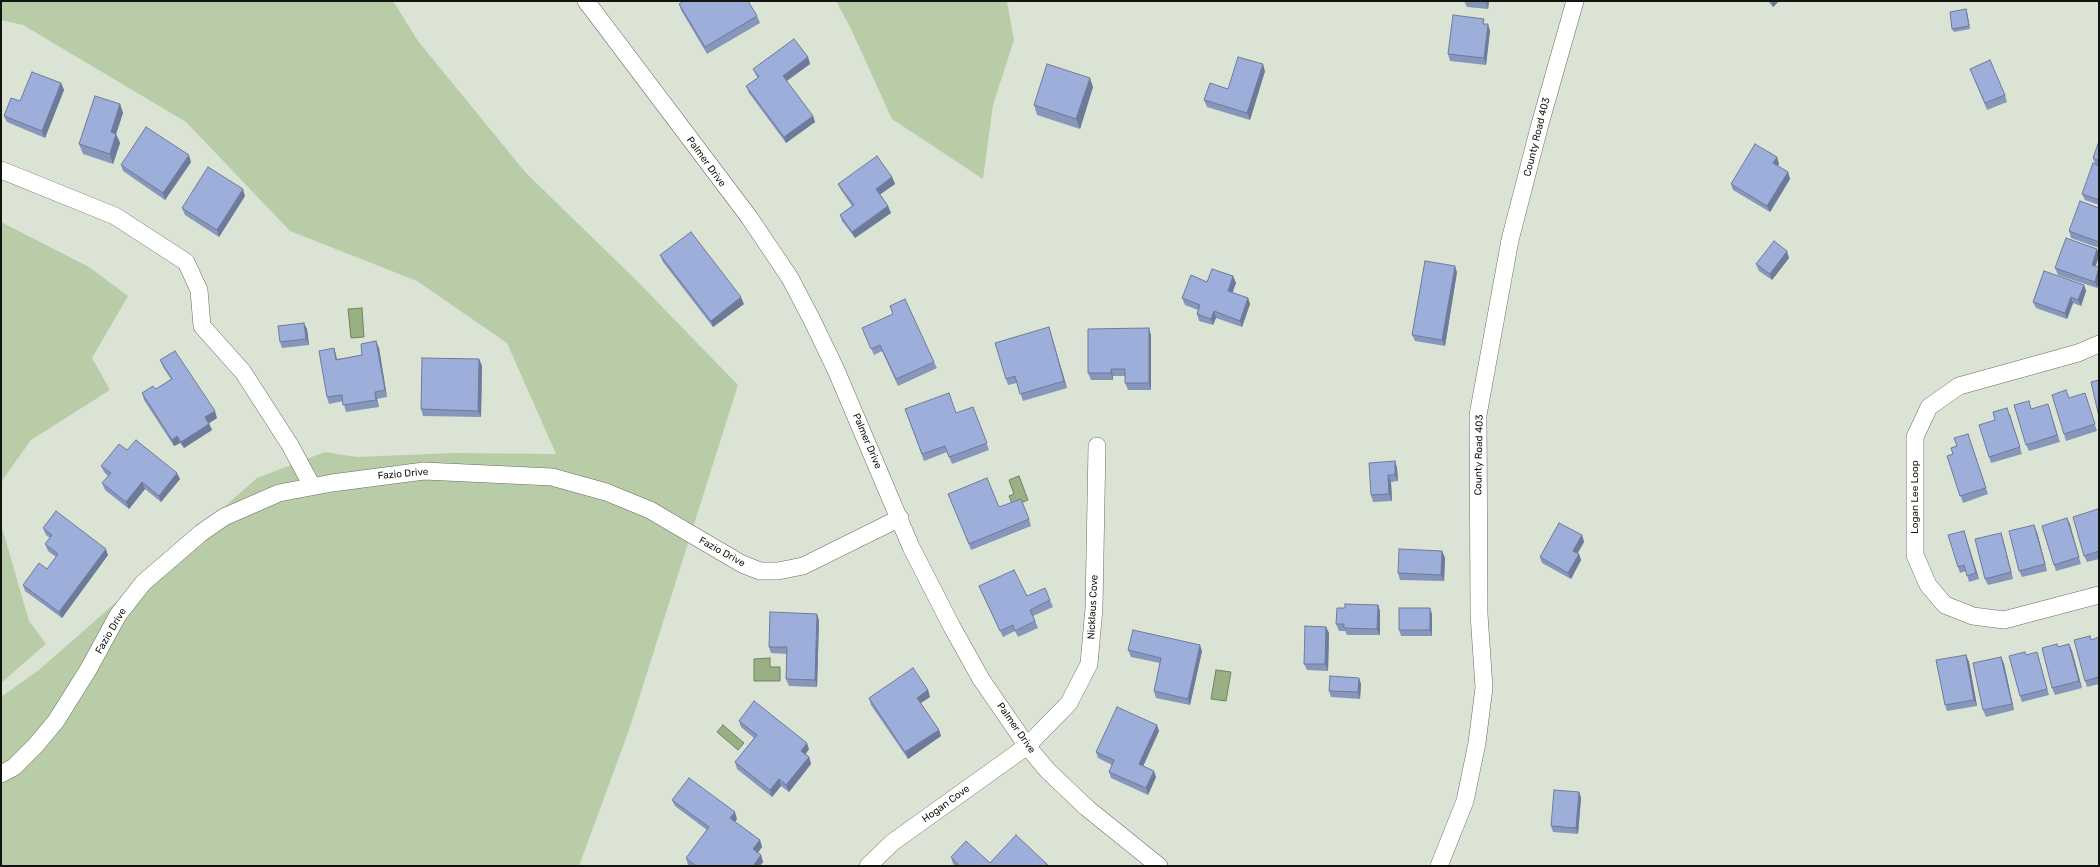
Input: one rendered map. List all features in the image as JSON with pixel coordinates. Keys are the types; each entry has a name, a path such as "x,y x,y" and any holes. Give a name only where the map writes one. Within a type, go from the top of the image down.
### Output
{"street":[{"name":"Palmer Drive","path":"586,1 748,217 790,278 836,370 911,546 964,651 1027,746 1048,771 1087,808 1159,866"},
{"name":"County Road 403","path":"1439,866 1465,801 1477,743 1484,688 1479,614 1478,415 1510,240 1540,124 1575,1"},
{"path":"1,170 115,216 186,262 199,290 202,326 243,372 290,445 312,486"},
{"name":"Logan Lee Loop","path":"2099,344 2078,353 1959,386 1929,407 1915,437 1915,555 1928,585 1946,604 1973,616 2004,620 2099,595"},
{"name":"Nicklaus Cove","path":"1027,746 1069,703 1089,664 1094,608 1097,446"},
{"name":"Fazio Drive","path":"1,774 14,767 36,746 56,721 88,670 118,615 143,583 201,533 224,517 279,493 312,486 377,476 424,472 552,477 606,492 650,510 742,564 760,571 778,571 803,566 900,518"},
{"name":"Hogan Cove","path":"868,866 893,842 1027,746"}],"shaded area":[{"path":"1,1 393,1 418,41 526,173 636,280 738,385 629,730 579,866 1,866 1,697 39,670 257,478 325,452 357,457 454,453 556,454 507,343 417,281 290,231 186,122 23,25 1,20"},
{"path":"836,1 1007,1 1014,40 993,105 983,179 892,119 850,27"},
{"path":"1,222 89,267 128,296 92,358 110,390 31,440 1,482"},
{"path":"362,308 364,337 351,338 348,309"},
{"path":"1019,476 1028,500 1013,506 1009,496 1014,494 1009,480"},
{"path":"1,524 29,621 46,644 1,683"},
{"path":"770,658 770,667 780,667 780,681 754,681 754,659"},
{"path":"1216,670 1231,672 1226,701 1211,699"},
{"path":"723,725 744,743 738,750 717,732"}],"building":[{"path":"684,1 748,1 757,16 705,47 679,4"},
{"path":"1966,9 1969,26 1952,29 1950,12"},
{"path":"1453,15 1484,19 1483,24 1488,24 1484,58 1448,54"},
{"path":"794,39 808,57 783,76 813,116 784,137 746,86 759,77 753,69"},
{"path":"1238,57 1263,64 1247,113 1204,100 1210,83 1228,89"},
{"path":"1990,60 2005,95 1985,103 1970,69"},
{"path":"1047,64 1090,78 1076,119 1034,105"},
{"path":"32,72 61,83 42,131 4,116 11,98 20,101"},
{"path":"95,96 120,104 111,132 116,134 110,154 79,144"},
{"path":"146,127 189,155 163,193 121,165"},
{"path":"2099,141 2099,161 2093,158"},
{"path":"1755,144 1777,157 1773,163 1788,172 1767,206 1731,184"},
{"path":"877,156 892,177 876,189 888,206 852,232 840,215 854,205 838,184"},
{"path":"2093,163 2099,166 2099,200 2082,194"},
{"path":"208,167 243,189 217,230 182,208"},
{"path":"2080,201 2099,208 2099,242 2069,231"},
{"path":"691,232 741,297 711,321 660,255"},
{"path":"2066,238 2097,249 2092,265 2099,267 2095,282 2055,268"},
{"path":"1774,241 1787,251 1770,274 1756,264"},
{"path":"1425,261 1455,266 1442,340 1412,335"},
{"path":"1212,269 1233,276 1228,291 1248,298 1240,321 1214,311 1211,319 1197,314 1200,305 1182,298 1191,275 1207,282"},
{"path":"2044,271 2084,285 2078,300 2071,297 2065,313 2033,302"},
{"path":"905,299 934,362 896,379 880,345 871,349 862,328 893,314 890,306"},
{"path":"304,323 306,339 280,342 278,326"},
{"path":"1049,327 1064,381 1020,394 1015,376 1006,379 995,343"},
{"path":"1149,328 1149,383 1125,383 1125,369 1111,369 1111,373 1088,373 1088,329"},
{"path":"376,341 385,390 375,392 376,400 343,405 342,395 327,397 319,351 334,348 336,360 362,355 361,344"},
{"path":"175,351 215,411 205,417 209,424 181,442 177,436 172,440 142,393 153,386 156,389 172,379 160,360"},
{"path":"422,358 479,359 478,411 421,409"},
{"path":"2099,380 2099,417 2091,382"},
{"path":"2066,390 2069,398 2085,393 2095,424 2064,434 2052,395"},
{"path":"949,393 956,413 973,407 987,443 949,457 945,446 922,454 905,409"},
{"path":"2029,401 2031,409 2048,404 2057,435 2026,445 2014,405"},
{"path":"2007,408 2020,447 1989,457 1979,425 1995,420 1993,412"},
{"path":"1968,434 1986,488 1960,496 1947,456 1953,454 1951,448 1957,446 1954,438"},
{"path":"136,440 177,473 159,496 142,482 126,502 102,483 111,473 101,466 119,444 127,450"},
{"path":"1395,461 1395,475 1388,475 1389,494 1371,495 1369,463"},
{"path":"987,478 999,507 1021,499 1029,519 969,544 948,494"},
{"path":"2098,509 2099,551 2084,556 2073,517"},
{"path":"56,511 106,549 59,612 23,585 39,563 47,569 58,554 45,544 52,535 43,528"},
{"path":"2067,518 2079,557 2054,565 2042,526"},
{"path":"1559,523 1582,535 1573,551 1579,554 1568,573 1540,557"},
{"path":"2034,525 2045,564 2019,571 2009,531"},
{"path":"1964,531 1976,573 1967,576 1964,565 1958,567 1948,535"},
{"path":"2001,533 2011,572 1985,579 1975,539"},
{"path":"1399,549 1442,551 1441,575 1398,573"},
{"path":"1014,570 1027,596 1045,588 1050,600 1030,610 1035,621 1015,631 1013,625 1000,631 979,586"},
{"path":"1345,604 1378,605 1377,629 1344,628 1344,624 1336,624 1337,608 1345,608"},
{"path":"1399,608 1430,608 1430,630 1399,630"},
{"path":"770,612 817,614 815,680 786,679 787,647 769,647"},
{"path":"1305,626 1326,627 1325,664 1304,664"},
{"path":"1133,630 1200,645 1188,699 1154,691 1161,658 1128,650"},
{"path":"2090,636 2091,640 2099,637 2099,677 2085,681 2074,640"},
{"path":"2057,644 2058,647 2069,644 2079,681 2052,688 2042,648"},
{"path":"2025,652 2026,655 2037,652 2047,689 2020,696 2009,656"},
{"path":"1966,655 1974,700 1945,705 1936,660"},
{"path":"2001,657 2012,704 1983,710 1973,663"},
{"path":"913,668 928,690 917,698 939,730 905,752 869,698"},
{"path":"1330,676 1359,678 1358,692 1329,691"},
{"path":"754,701 807,743 801,751 809,757 786,785 779,779 770,790 735,762 757,735 739,721"},
{"path":"1117,707 1157,725 1139,764 1154,771 1146,788 1109,772 1114,760 1096,752"},
{"path":"689,778 735,812 730,818 760,840 753,849 761,855 753,866 696,866 686,858 709,827 672,800"},
{"path":"1554,790 1579,792 1576,828 1551,826"},
{"path":"1016,835 1049,866 960,866 951,857 966,841 990,863"}]}
